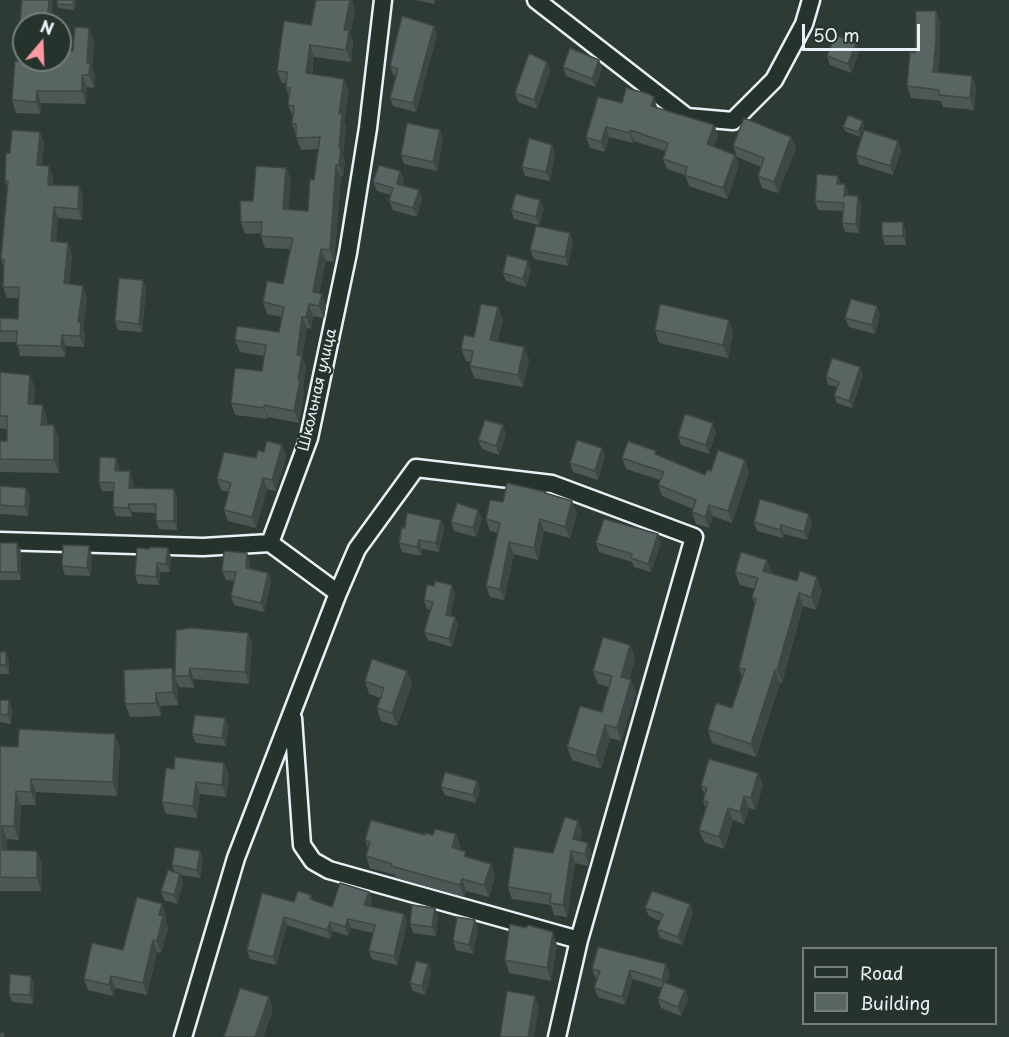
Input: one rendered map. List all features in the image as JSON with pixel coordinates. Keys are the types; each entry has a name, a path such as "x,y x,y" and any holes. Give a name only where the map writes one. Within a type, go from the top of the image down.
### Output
{"street":[{"name":"Школьная улица","path":"270,543 309,438 348,253 368,128 382,0"},
{"path":"536,0 687,117 733,121 774,80 804,24 812,0"},
{"path":"183,1037 236,858 338,593 357,549 416,468 552,484 694,537 579,940 557,1037"},
{"path":"0,541 203,547 270,543 338,593"},
{"path":"292,712 302,845 313,861 328,870 579,940"}],"building":[{"path":"22,0 49,0 48,12 21,12"},
{"path":"57,0 74,0 73,5 57,4"},
{"path":"316,0 350,0 344,30 349,30 346,50 310,45 306,73 344,79 339,114 342,114 339,148 341,148 339,165 336,165 330,250 321,249 313,292 322,294 319,306 309,304 306,317 302,317 297,355 302,355 298,380 300,380 294,411 264,405 264,408 231,403 235,368 262,371 266,345 235,340 237,326 279,332 284,307 263,302 267,281 283,284 293,238 261,236 262,222 241,222 240,201 253,201 256,166 286,168 283,209 308,211 310,179 314,180 320,137 296,138 296,124 292,124 294,106 288,105 290,88 286,88 287,72 277,71 284,21 311,25"},
{"path":"916,11 936,11 933,72 972,76 970,98 939,95 939,90 907,86 910,52 915,53"},
{"path":"402,16 434,26 413,103 390,98 398,69 390,66"},
{"path":"75,27 89,28 87,63 90,63 89,75 82,75 82,91 37,91 36,102 12,100 14,72 72,72"},
{"path":"835,35 856,43 848,64 827,56"},
{"path":"570,48 599,60 592,79 563,67"},
{"path":"529,53 547,62 534,100 515,93"},
{"path":"626,88 654,97 651,106 714,125 707,144 735,155 723,188 685,175 687,167 663,159 668,143 630,130 630,133 606,127 601,142 586,137 598,97 622,103"},
{"path":"848,115 863,121 858,132 843,127"},
{"path":"744,118 791,137 774,182 758,176 764,158 733,146"},
{"path":"407,123 440,130 433,162 401,155"},
{"path":"12,130 40,132 37,165 49,166 48,185 79,186 78,209 54,207 51,241 68,243 64,283 83,286 78,322 81,322 80,336 62,335 61,346 16,345 17,331 0,331 0,318 18,319 19,287 3,287 4,260 1,259 8,181 5,181 6,153 10,153"},
{"path":"864,130 898,141 890,166 856,155"},
{"path":"529,138 552,145 546,172 522,167"},
{"path":"379,165 400,171 397,184 419,190 413,208 389,201 393,188 373,182"},
{"path":"817,174 838,176 837,184 845,184 844,195 858,196 856,224 842,223 844,203 815,201"},
{"path":"516,194 540,200 536,217 511,210"},
{"path":"882,222 903,222 903,236 882,236"},
{"path":"536,226 570,233 565,257 530,250"},
{"path":"507,255 528,261 523,279 503,273"},
{"path":"119,278 143,280 139,324 115,321"},
{"path":"851,299 877,306 872,325 845,318"},
{"path":"481,304 498,307 490,340 524,347 518,375 470,366 473,351 461,349 464,335 474,337"},
{"path":"660,304 729,320 723,345 655,330"},
{"path":"832,358 860,367 849,401 834,396 839,382 826,377"},
{"path":"0,372 30,375 28,404 43,405 41,425 54,425 54,460 0,459 0,441 7,441 7,416 0,416"},
{"path":"685,414 713,423 706,445 678,436"},
{"path":"485,420 503,425 496,446 478,440"},
{"path":"577,440 602,448 595,471 570,463"},
{"path":"267,441 282,445 272,480 263,478 252,517 224,510 231,483 217,479 224,452 256,458 258,450 264,452"},
{"path":"628,441 656,451 655,454 705,475 707,470 711,471 718,450 745,460 728,511 709,505 705,517 692,512 696,500 658,485 664,472 622,458"},
{"path":"100,457 116,458 115,471 130,471 129,488 174,489 174,521 156,521 156,504 129,504 128,508 113,507 114,483 99,482"},
{"path":"507,483 572,501 565,527 540,519 534,548 509,542 500,589 486,586 500,523 486,519 490,500 503,502"},
{"path":"0,486 26,488 25,507 0,505"},
{"path":"760,499 809,514 804,532 781,525 780,530 754,522"},
{"path":"457,503 478,510 473,528 451,522"},
{"path":"407,513 441,520 436,543 419,540 417,547 399,543 402,527 405,528"},
{"path":"604,519 658,534 648,564 631,558 632,554 596,543"},
{"path":"0,543 17,543 18,572 0,572"},
{"path":"63,545 89,546 87,568 62,566"},
{"path":"150,547 168,548 166,564 157,563 156,577 135,575 137,548 150,549"},
{"path":"224,551 247,553 246,568 268,573 261,603 231,596 236,572 222,571"},
{"path":"741,552 767,560 763,571 797,581 800,571 817,577 811,597 799,593 777,670 775,670 751,744 708,730 716,703 732,708 745,669 739,668 756,599 752,597 758,578 735,572"},
{"path":"435,581 452,585 446,615 455,617 449,639 424,632 433,602 424,600 427,585 434,586"},
{"path":"192,628 248,633 245,672 190,668 189,676 175,676 176,630"},
{"path":"603,637 630,645 621,677 631,680 617,728 605,725 596,756 567,747 580,706 602,712 612,676 593,671"},
{"path":"0,652 6,652 6,665 0,665"},
{"path":"372,659 407,671 392,713 377,708 384,688 365,681"},
{"path":"172,668 173,692 156,693 156,703 125,704 124,670"},
{"path":"0,700 9,700 8,715 0,714"},
{"path":"195,715 225,718 222,738 192,734"},
{"path":"19,729 115,734 113,782 31,779 31,792 16,791 14,826 2,826 2,850 37,851 37,878 0,877 0,746 18,747"},
{"path":"175,757 224,763 222,785 196,782 193,806 162,802 166,768 174,769"},
{"path":"709,759 758,773 751,798 744,796 740,812 728,808 719,837 699,830 708,802 703,801 707,788 701,786"},
{"path":"445,772 477,781 473,795 441,787"},
{"path":"565,817 578,821 573,839 588,843 585,854 571,851 563,905 550,903 551,894 508,887 514,847 553,853"},
{"path":"371,820 425,835 425,833 433,835 435,829 456,834 452,847 466,852 464,856 491,864 484,885 462,879 460,885 391,866 392,864 366,856 370,842 365,840"},
{"path":"175,847 200,851 197,870 172,865"},
{"path":"168,870 180,874 174,895 161,891"},
{"path":"340,883 369,892 364,905 404,914 394,956 369,951 375,925 348,919 345,927 330,922 327,930 284,917 273,957 247,950 262,893 294,902 298,891 311,895 310,899 332,907"},
{"path":"652,891 690,904 678,937 657,929 663,914 645,908"},
{"path":"137,897 162,904 159,915 163,916 157,941 153,940 143,983 111,976 109,985 84,979 92,943 123,950"},
{"path":"412,905 435,908 432,927 410,924"},
{"path":"457,917 475,920 469,945 453,941"},
{"path":"510,924 526,928 528,925 553,932 547,968 505,960"},
{"path":"598,947 666,964 662,980 630,970 622,997 594,988 600,971 592,969"},
{"path":"416,961 428,964 422,986 410,983"},
{"path":"10,974 31,976 30,995 9,994"},
{"path":"664,982 685,990 678,1007 658,999"},
{"path":"240,988 269,997 255,1037 224,1037"},
{"path":"507,991 535,996 528,1037 500,1037"}]}
